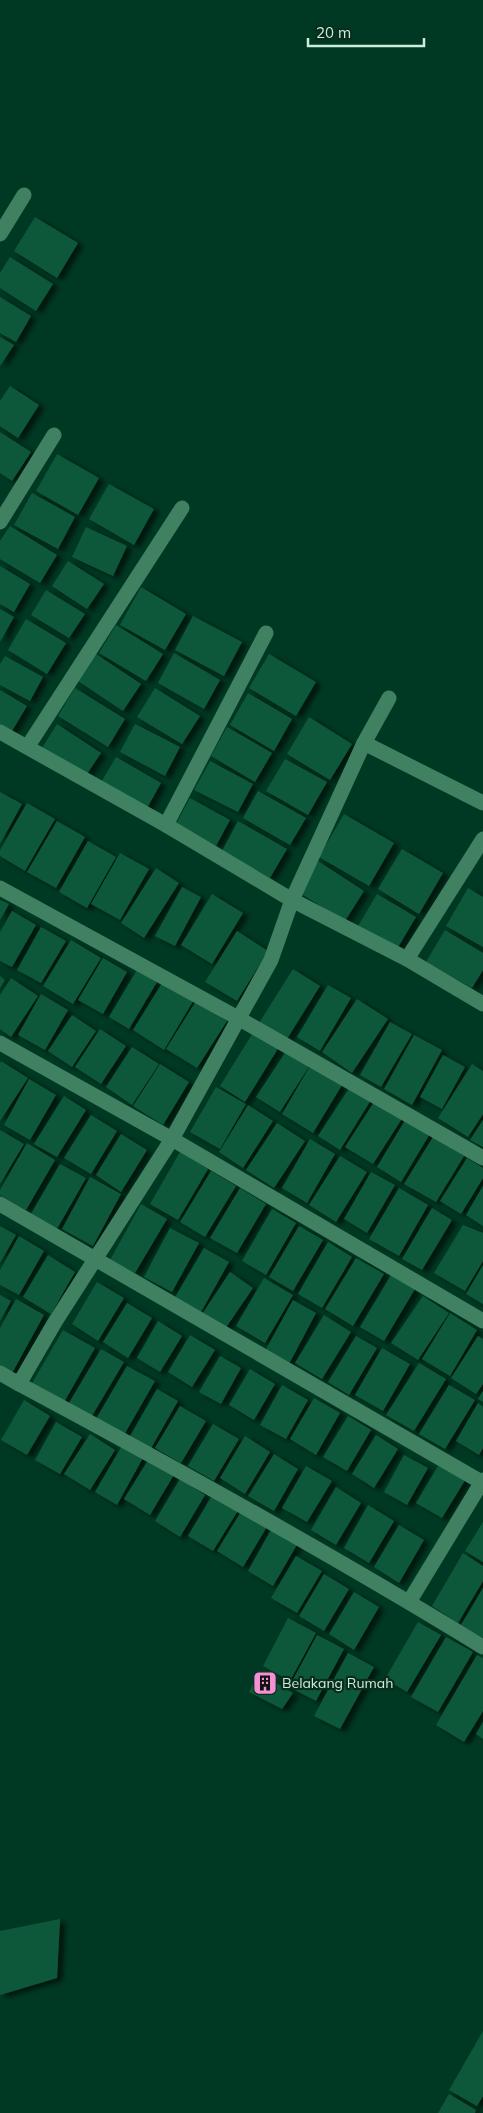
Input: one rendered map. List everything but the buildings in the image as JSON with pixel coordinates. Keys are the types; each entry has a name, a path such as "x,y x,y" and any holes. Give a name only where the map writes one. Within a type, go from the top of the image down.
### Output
{"street":[{"path":"0,234 24,195"},
{"path":"0,522 54,435"},
{"path":"28,746 182,508"},
{"path":"166,825 266,633"},
{"path":"19,1384 55,1322 172,1140 271,960 292,900 364,743 389,698"},
{"path":"0,732 166,825 292,900 407,960 483,1004"},
{"path":"364,743 483,803"},
{"path":"407,960 483,840"},
{"path":"0,888 238,1018 483,1158"},
{"path":"0,1043 172,1140 483,1321"},
{"path":"0,1204 483,1481 409,1602"},
{"path":"0,1373 174,1467 409,1602 483,1648"}],"place":[{"name":"Belakang Rumah","path":"265,1683"}]}
